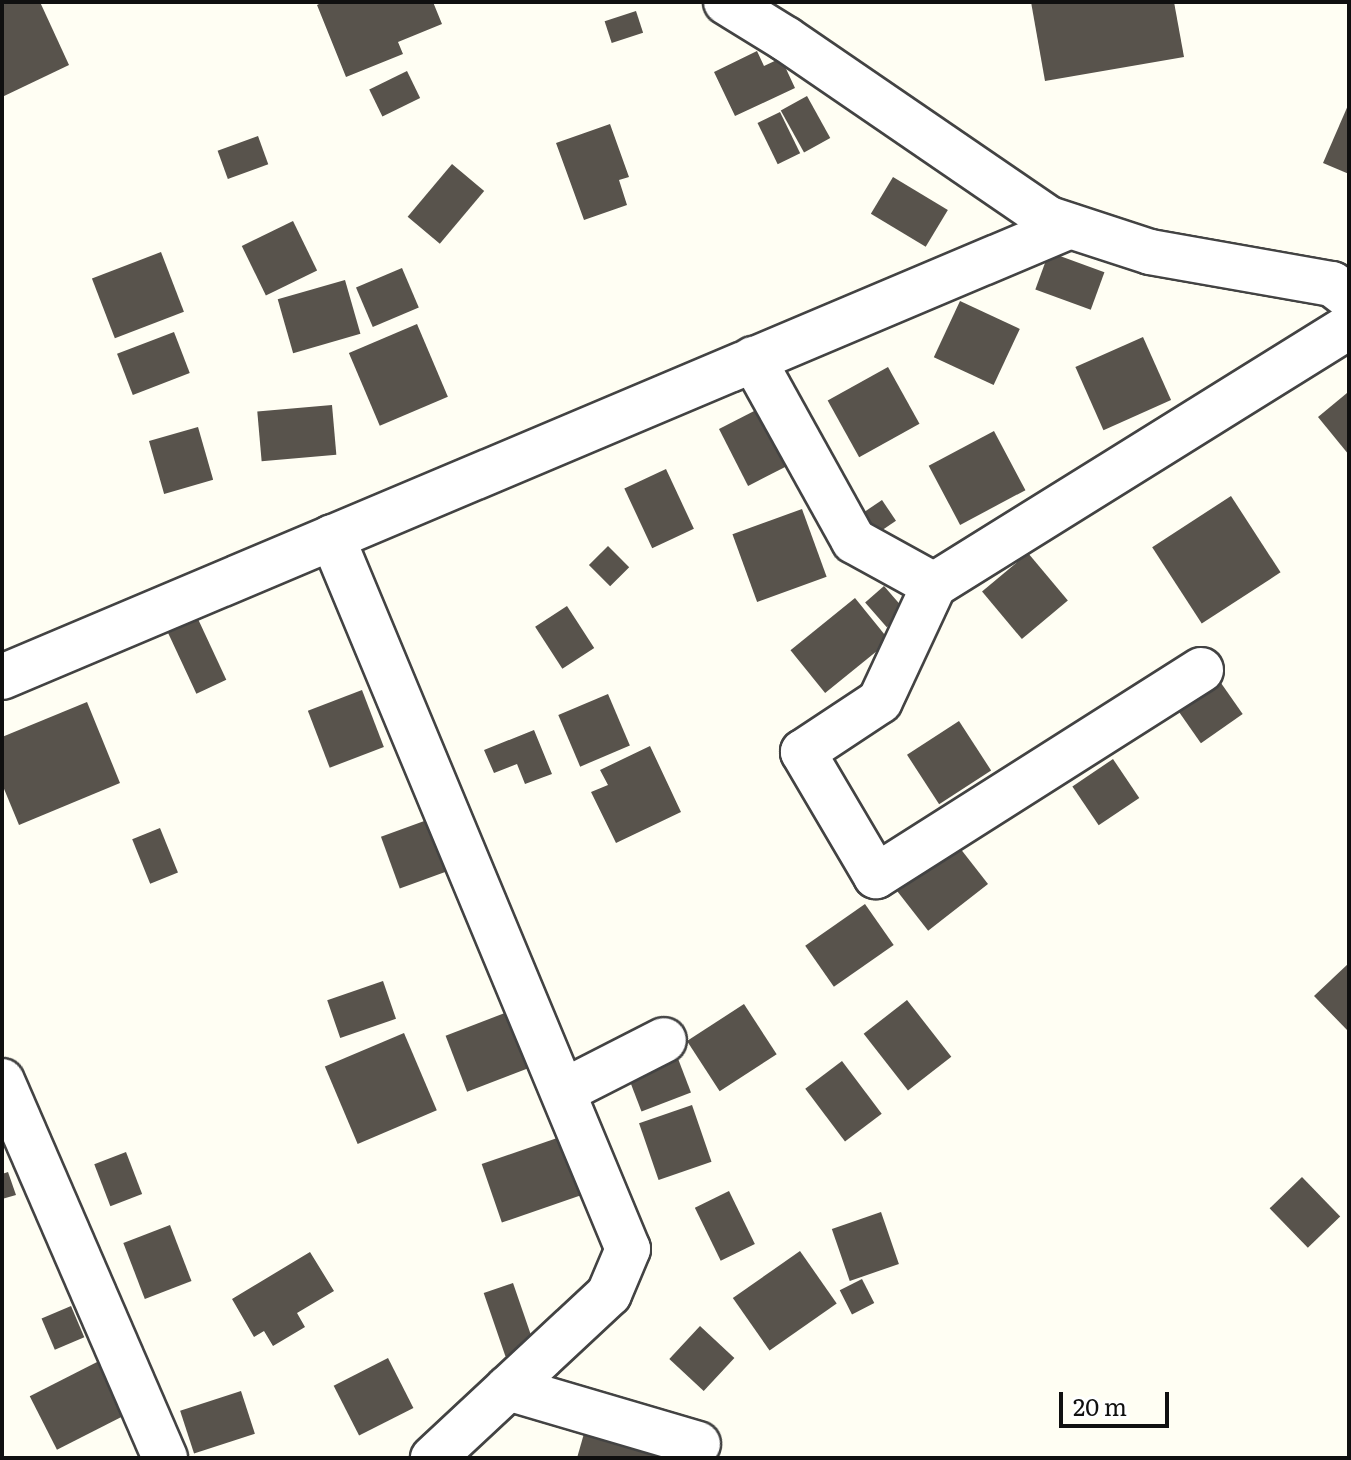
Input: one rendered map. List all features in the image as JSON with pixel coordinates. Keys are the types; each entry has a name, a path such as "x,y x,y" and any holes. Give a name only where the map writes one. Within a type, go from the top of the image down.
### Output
{"street":[{"path":"726,2 786,39 1049,219 1150,252 1332,284 1349,297"},
{"path":"2,677 1070,226"},
{"path":"1201,670 876,876 803,752 880,701 934,585 1349,327"},
{"path":"753,359 854,541 934,585"},
{"path":"332,537 628,1249 609,1294 433,1458"},
{"path":"564,1091 664,1040"},
{"path":"2,1081 165,1458"},
{"path":"508,1388 698,1444"}],"building":[{"path":"9,2 40,2 69,65 2,97 2,5"},
{"path":"323,2 433,2 442,24 398,42 403,54 346,77 317,5"},
{"path":"1031,2 1174,2 1184,57 1045,81"},
{"path":"636,11 643,33 612,43 605,21"},
{"path":"757,51 764,66 781,58 795,88 735,116 714,72"},
{"path":"407,71 420,98 382,116 369,89"},
{"path":"807,96 830,138 804,153 781,111"},
{"path":"1349,103 1349,174 1323,163"},
{"path":"780,112 800,153 778,164 758,123"},
{"path":"610,124 629,177 619,180 627,205 584,220 556,143"},
{"path":"258,136 268,164 228,179 218,151"},
{"path":"452,164 484,191 440,244 408,217"},
{"path":"893,177 948,210 926,247 871,214"},
{"path":"293,221 317,270 266,295 242,246"},
{"path":"161,252 184,312 115,338 92,279"},
{"path":"1049,252 1104,272 1091,310 1035,290"},
{"path":"402,268 419,308 373,327 356,288"},
{"path":"345,280 360,334 293,353 278,299"},
{"path":"960,301 1020,329 994,385 934,357"},
{"path":"417,324 448,397 380,426 349,353"},
{"path":"174,332 190,373 133,395 117,354"},
{"path":"1143,337 1171,400 1103,430 1075,367"},
{"path":"888,367 920,424 859,457 828,400"},
{"path":"1347,393 1349,396 1349,455 1318,417"},
{"path":"332,405 336,455 262,461 257,412"},
{"path":"760,408 789,465 748,486 719,429"},
{"path":"198,427 213,480 164,494 149,441"},
{"path":"994,431 1025,490 960,525 929,466"},
{"path":"666,469 694,529 652,548 624,488"},
{"path":"1231,496 1281,572 1202,624 1152,547"},
{"path":"882,500 896,521 876,534 862,513"},
{"path":"802,509 827,577 757,602 732,534"},
{"path":"608,546 629,567 610,586 589,565"},
{"path":"1028,553 1068,600 1022,639 982,592"},
{"path":"884,586 906,611 887,627 865,602"},
{"path":"855,598 890,641 825,693 790,650"},
{"path":"567,606 594,648 562,669 535,627"},
{"path":"198,619 226,680 196,694 168,633"},
{"path":"1214,673 1243,714 1201,743 1172,702"},
{"path":"362,690 384,747 330,768 308,711"},
{"path":"608,694 630,746 580,767 558,715"},
{"path":"87,702 120,783 19,825 2,784 2,737"},
{"path":"959,721 991,770 939,804 907,755"},
{"path":"534,730 552,774 525,784 517,764 494,773 484,750"},
{"path":"650,746 681,812 616,843 591,792 608,785 600,770"},
{"path":"1113,759 1139,798 1099,825 1072,786"},
{"path":"427,820 446,872 400,888 381,837"},
{"path":"160,828 178,873 150,884 132,839"},
{"path":"956,843 988,884 928,931 896,890"},
{"path":"865,904 894,945 834,987 805,946"},
{"path":"1349,963 1349,1032 1314,996"},
{"path":"383,981 396,1019 340,1038 327,1000"},
{"path":"907,1000 951,1057 908,1091 864,1034"},
{"path":"744,1004 777,1054 720,1091 687,1041"},
{"path":"510,1011 532,1067 467,1092 446,1036"},
{"path":"404,1033 437,1110 358,1144 325,1067"},
{"path":"677,1056 691,1092 641,1111 628,1075"},
{"path":"842,1061 882,1114 845,1141 805,1089"},
{"path":"692,1105 712,1162 659,1180 639,1123"},
{"path":"563,1136 583,1195 502,1223 482,1164"},
{"path":"126,1152 142,1194 110,1206 94,1164"},
{"path":"8,1172 16,1195 2,1199 2,1174"},
{"path":"1302,1177 1340,1217 1308,1248 1270,1208"},
{"path":"729,1191 755,1244 721,1261 695,1208"},
{"path":"881,1212 899,1264 850,1281 832,1229"},
{"path":"170,1225 192,1281 145,1299 123,1243"},
{"path":"800,1251 837,1303 770,1350 733,1298"},
{"path":"310,1252 334,1291 297,1313 305,1327 273,1346 264,1331 254,1337 232,1299"},
{"path":"862,1279 874,1303 852,1314 840,1290"},
{"path":"513,1283 535,1346 506,1356 484,1293"},
{"path":"71,1306 84,1337 55,1350 42,1319"},
{"path":"700,1326 734,1358 704,1391 669,1359"},
{"path":"388,1358 413,1408 359,1436 334,1386"},
{"path":"101,1360 128,1413 57,1450 30,1396"},
{"path":"241,1391 255,1434 194,1454 180,1411"},
{"path":"585,1430 662,1449 659,1458 577,1458"}]}
